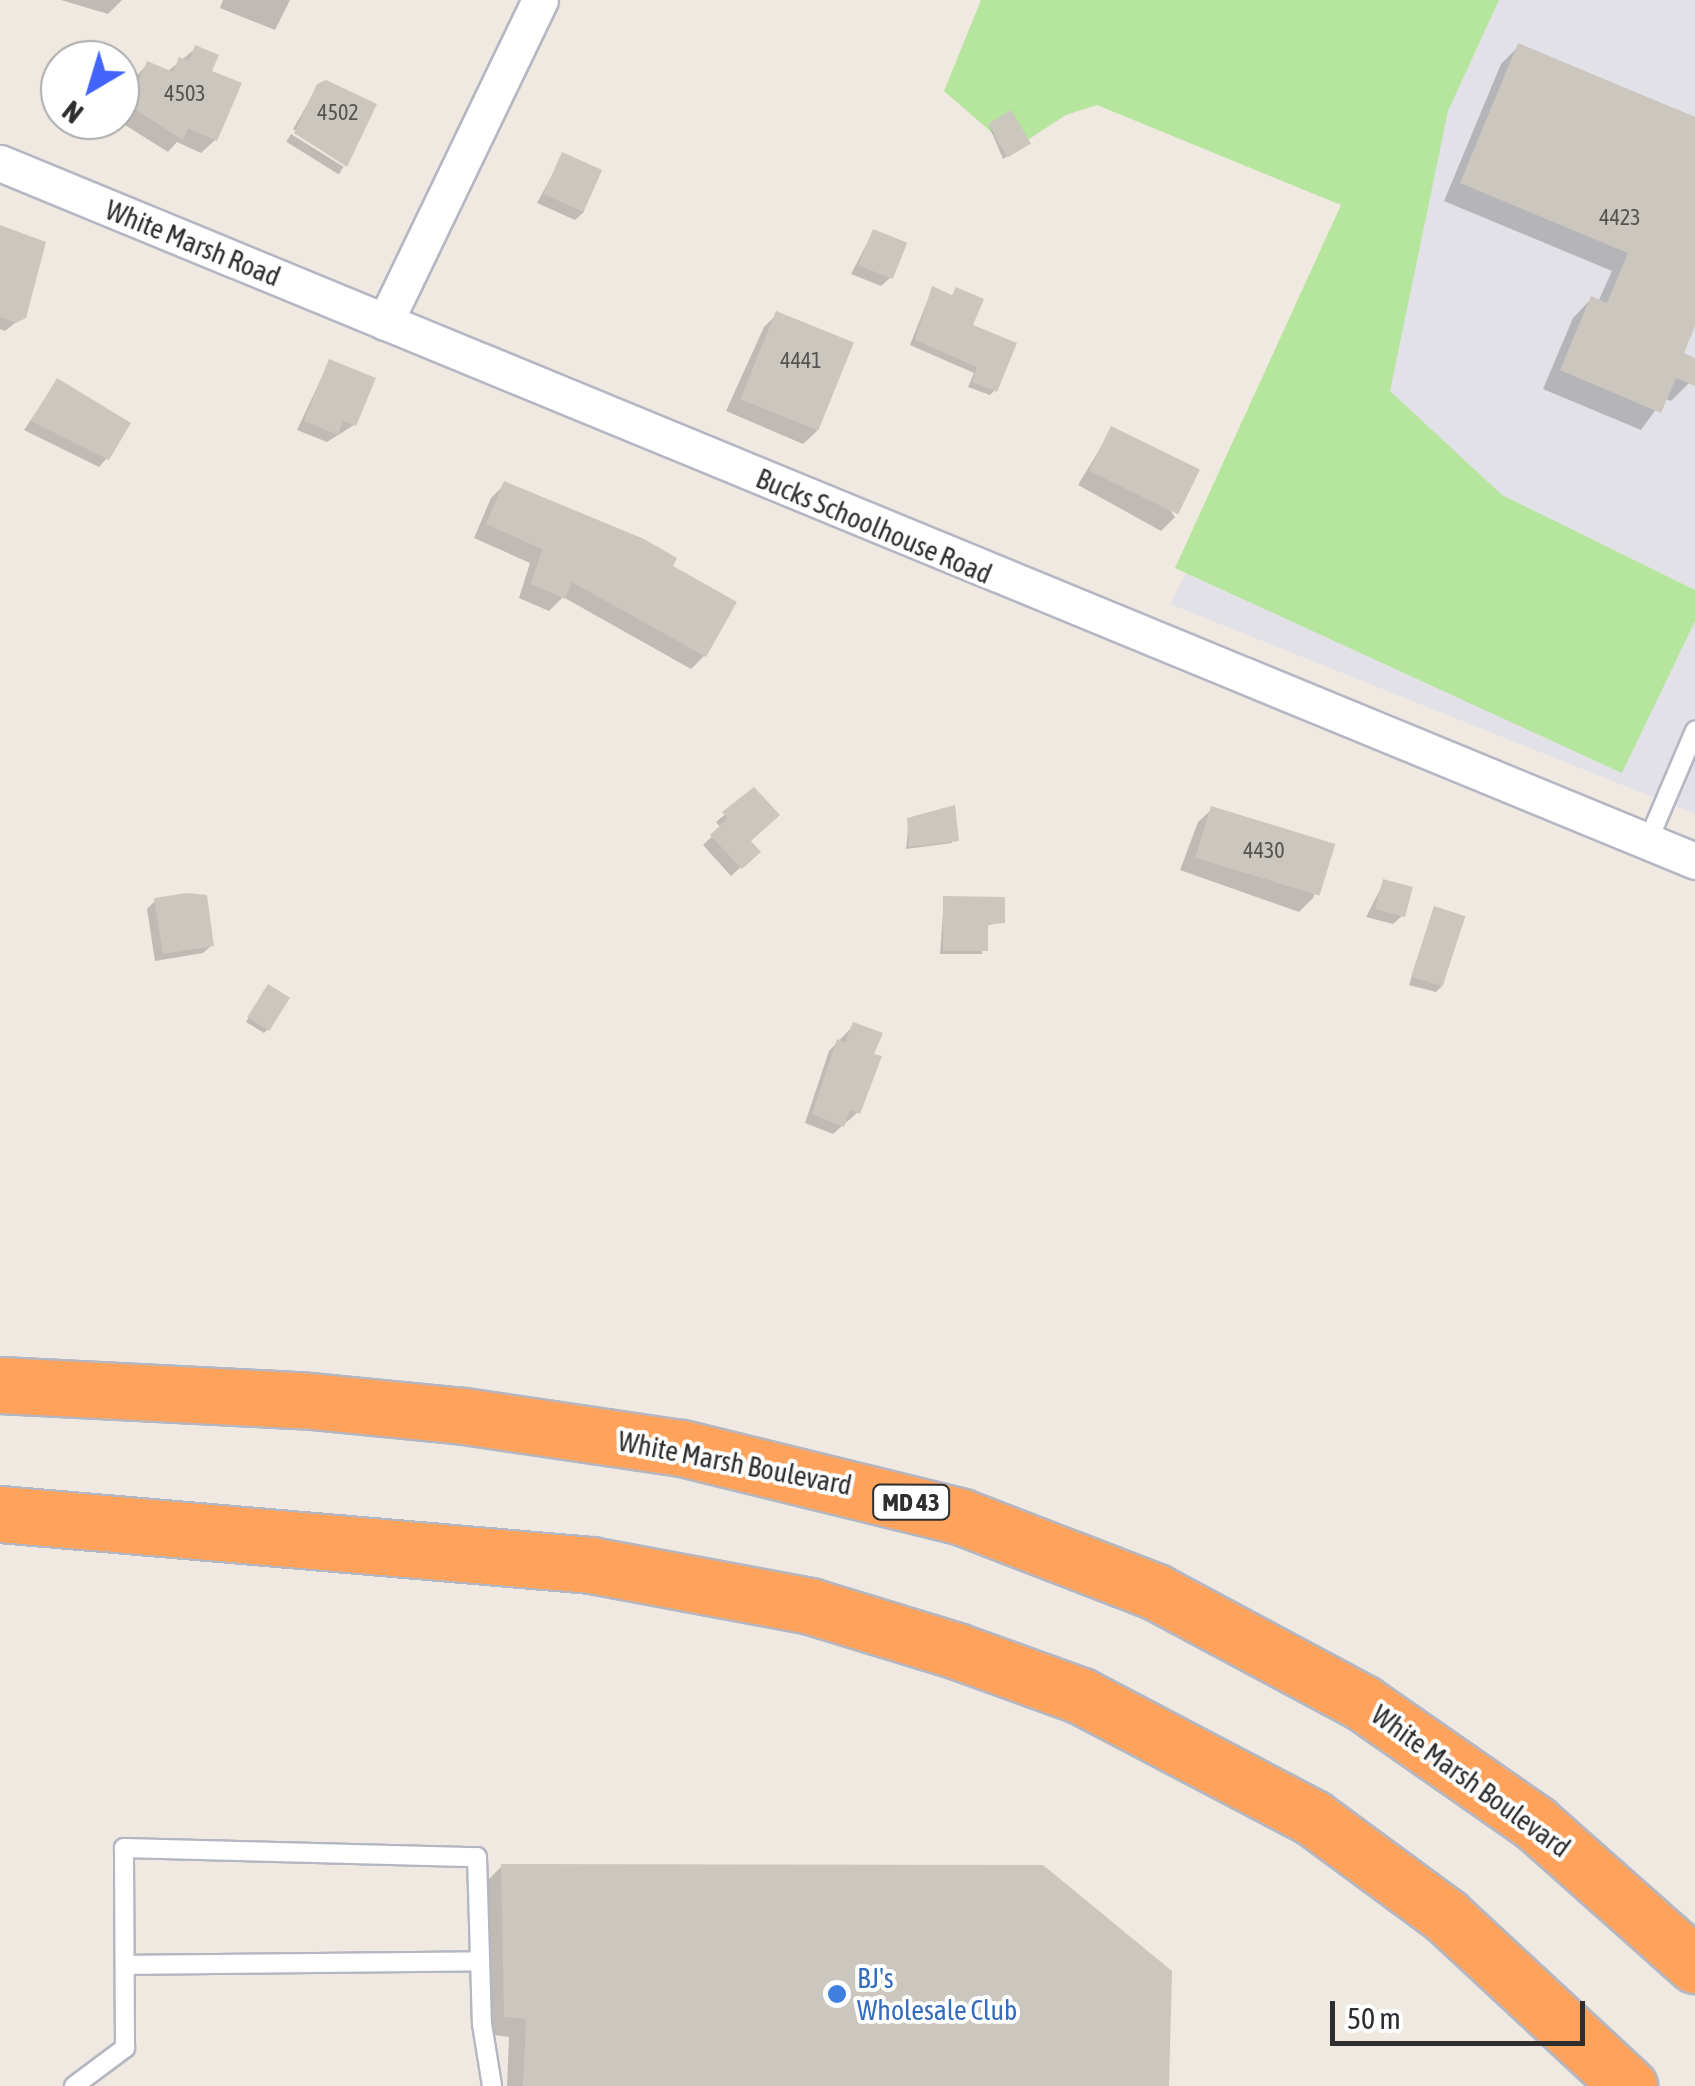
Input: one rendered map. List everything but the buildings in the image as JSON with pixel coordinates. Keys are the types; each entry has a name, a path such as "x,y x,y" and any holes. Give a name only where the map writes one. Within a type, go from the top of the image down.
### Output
{"highway":[{"name":"White Marsh Boulevard","path":"0,1385 300,1400 464,1416 801,1473 993,1527 1156,1592 1363,1702 1535,1822 1695,1965"},
{"path":"0,1514 591,1566 810,1606 957,1651 1082,1696 1313,1818 1446,1916 1628,2086"}],"street":[{"path":"385,322 540,0"},
{"name":"White Marsh Road","path":"0,163 385,322"},
{"name":"Bucks Schoolhouse Road","path":"385,322 1695,861"}],"lane":[{"path":"1648,841 1695,731"},
{"path":"74,2086 126,2048 124,1848 477,1856 480,1962 492,2086"},
{"path":"126,1966 480,1962"}],"shaded area":[{"path":"1482,0 1695,0 1695,814 1170,604"}],"green space":[{"path":"981,0 1499,0 1448,111 1390,391 1502,495 1695,590 1695,621 1622,773 1175,568 1341,205 1097,105 1066,115 1012,150 944,91"}],"place":[{"name":"BJ's Wholesale Club","path":"837,1994"}]}
